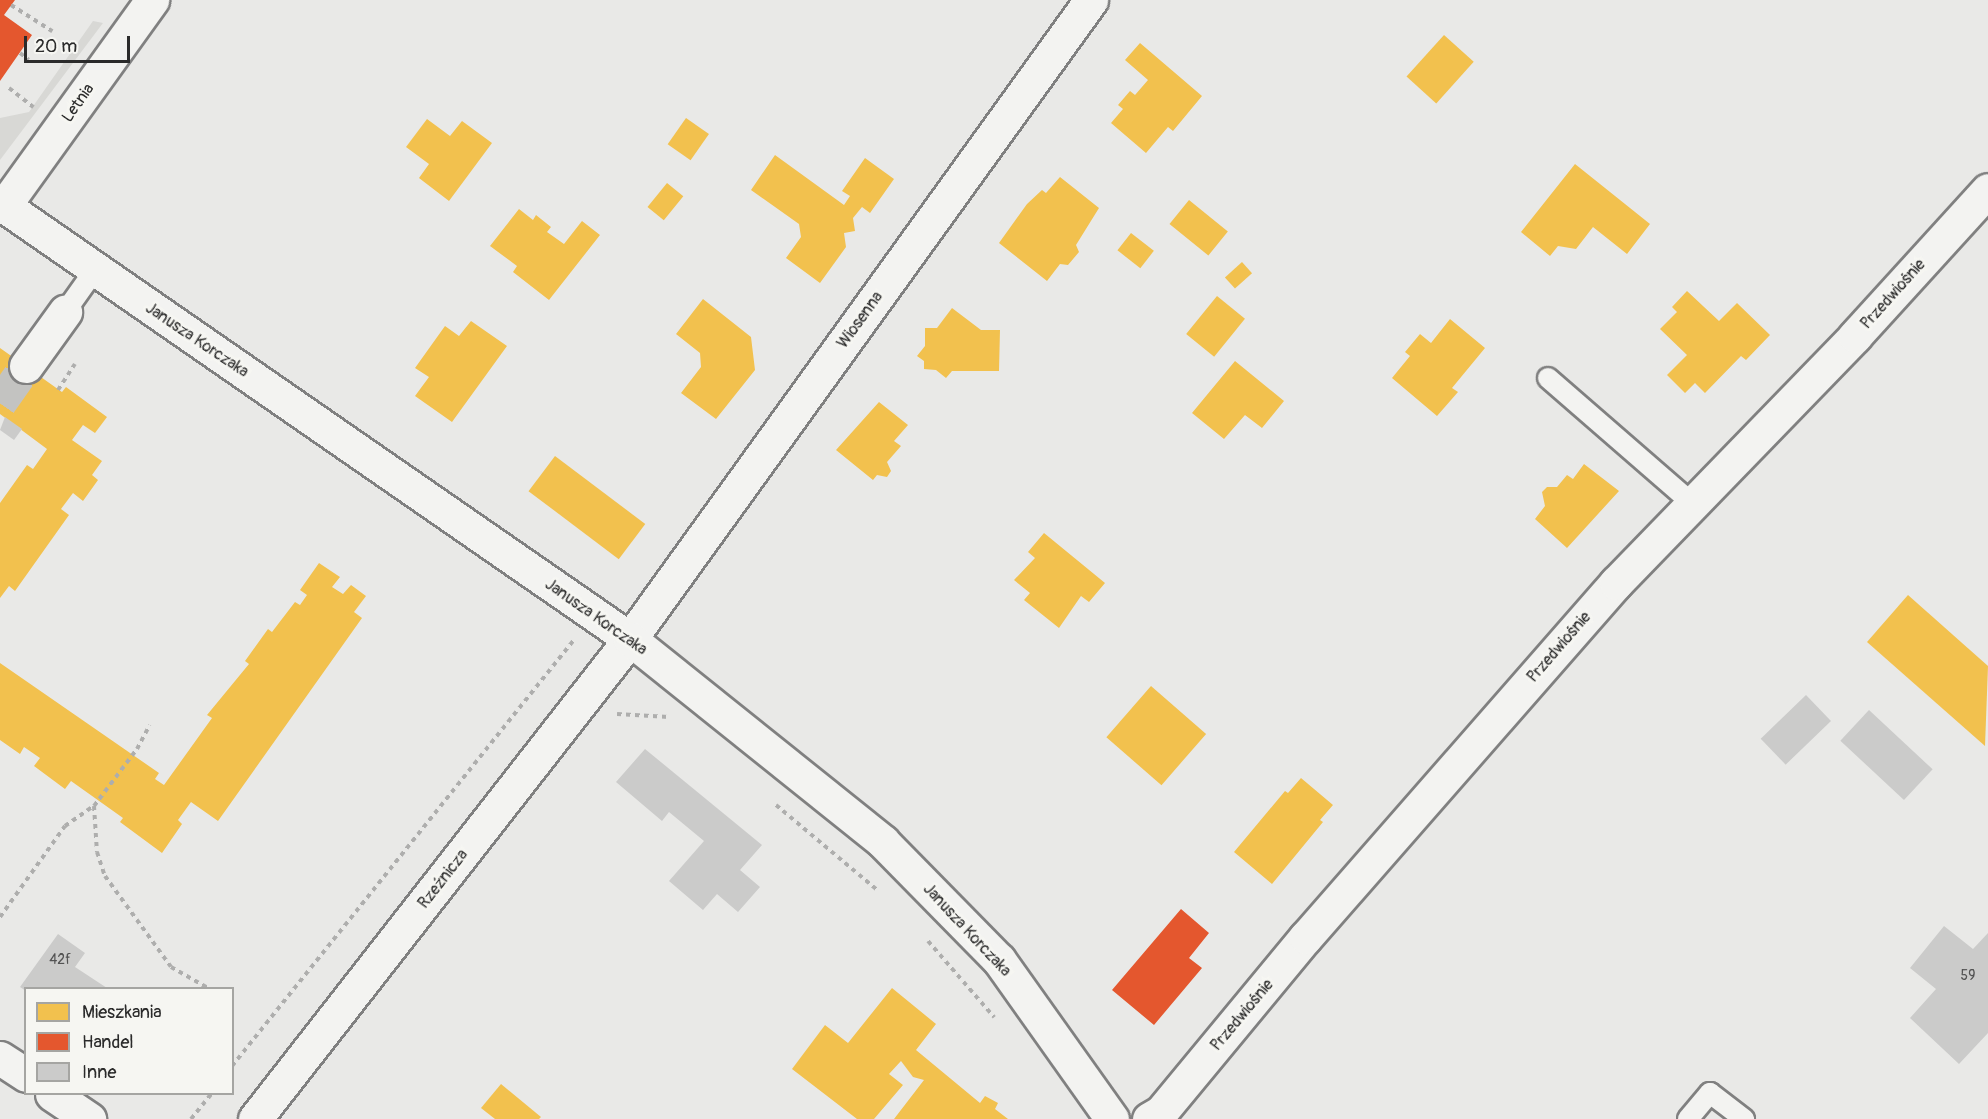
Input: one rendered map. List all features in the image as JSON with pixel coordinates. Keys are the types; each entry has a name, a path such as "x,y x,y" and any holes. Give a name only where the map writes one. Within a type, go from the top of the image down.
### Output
{"street":[{"name":"Letnia","path":"2,205 152,0"},
{"name":"Wiosenna","path":"630,639 1091,0"},
{"name":"Przedwiośnie","path":"1149,1119 1161,1112 1306,937 1616,583 1855,336 1988,190"},
{"name":"Janusza Korczaka","path":"2,205 94,271 630,639 883,842 999,960 1112,1119"},
{"path":"26,366 64,312"},
{"name":"Rzeźnicza","path":"255,1119 630,639"},
{"path":"0,1058 24,1074"},
{"path":"53,1095 89,1119"}],"lane":[{"path":"64,312 94,271"},
{"path":"1548,378 1693,504"},
{"path":"1688,1119 1710,1093 1744,1119"}],"path":[{"path":"11,5 52,31"},
{"path":"20,53 29,60"},
{"path":"9,88 32,106"},
{"path":"58,390 75,364"},
{"path":"548,671 587,694 613,714 657,714 673,718"},
{"path":"234,1063 540,680"},
{"path":"0,917 65,826 94,806 137,749 150,725"},
{"path":"773,802 882,894"},
{"path":"94,806 97,852 105,876 171,967 206,987"},
{"path":"922,935 998,1022"},
{"path":"191,1119 210,1095"}],"shaded area":[{"path":"93,21 103,23 0,160 0,118 29,112"}],"building: Mieszkania":[{"path":"1444,35 1474,62 1436,103 1407,77"},
{"path":"1140,43 1202,96 1173,131 1168,127 1146,153 1111,123 1123,109 1118,105 1130,91 1135,95 1148,80 1125,60"},
{"path":"686,118 709,134 691,160 668,144"},
{"path":"427,119 450,136 462,121 492,143 449,201 419,178 429,164 406,147"},
{"path":"775,155 844,205 850,196 842,191 865,158 894,179 870,213 862,207 853,218 855,231 844,233 846,247 820,283 786,258 801,237 799,224 751,190"},
{"path":"1575,164 1650,224 1627,254 1593,227 1576,249 1558,246 1550,256 1521,232"},
{"path":"1060,177 1099,208 1076,245 1079,252 1068,265 1060,264 1047,281 999,243 1027,204 1042,190 1046,193"},
{"path":"667,183 683,196 664,220 647,207"},
{"path":"1189,200 1228,231 1208,256 1169,224"},
{"path":"519,209 533,220 536,215 551,227 547,232 564,244 582,221 600,235 549,300 513,272 517,266 490,246"},
{"path":"1131,233 1154,251 1140,268 1117,250"},
{"path":"1242,262 1252,273 1235,289 1225,277"},
{"path":"1687,291 1719,321 1737,303 1770,335 1746,360 1741,356 1705,393 1695,383 1685,393 1667,375 1687,355 1660,329 1677,312 1672,307"},
{"path":"1217,296 1245,319 1214,357 1186,334"},
{"path":"703,299 751,337 755,370 716,419 681,393 701,367 700,353 676,334"},
{"path":"952,308 981,330 1000,330 999,371 952,371 946,378 936,370 924,369 924,361 917,356 925,346 925,328 937,328"},
{"path":"1450,319 1485,348 1452,388 1458,392 1437,416 1392,378 1410,356 1405,352 1420,334 1431,343"},
{"path":"471,321 507,346 452,422 415,396 429,377 415,368 445,326 459,336"},
{"path":"0,348 62,392 66,387 107,417 95,433 83,425 72,440 102,461 92,475 98,480 83,501 73,493 61,509 69,515 15,591 9,586 0,598 0,503 27,465 33,469 47,449 0,414"},
{"path":"1235,361 1284,401 1262,428 1245,415 1224,439 1192,413"},
{"path":"879,402 908,425 894,441 901,446 887,462 891,471 887,477 877,475 873,480 836,450"},
{"path":"555,456 645,524 619,559 529,491"},
{"path":"1584,464 1619,491 1567,548 1535,519 1545,506 1542,492 1547,487 1557,487 1567,475 1573,479"},
{"path":"1044,533 1105,583 1089,602 1081,596 1059,628 1024,600 1030,593 1014,580 1035,558 1028,552"},
{"path":"319,563 340,577 332,587 343,594 351,585 366,596 354,612 362,618 218,821 191,802 178,820 182,824 162,853 120,822 123,818 71,781 65,789 34,766 40,758 24,747 20,754 0,740 0,663 159,773 155,779 164,785 212,718 207,715 249,664 245,661 268,629 272,632 295,602 300,605 307,595 300,590"},
{"path":"1908,595 1988,666 1985,746 1867,642"},
{"path":"1151,686 1206,734 1161,785 1106,737"},
{"path":"1301,778 1333,805 1320,820 1323,822 1272,884 1234,852 1285,791 1288,793"},
{"path":"892,988 936,1024 916,1050 980,1103 985,1096 998,1103 995,1109 1008,1119 894,1119 924,1080 913,1077 901,1061 889,1074 903,1085 874,1119 857,1119 792,1069 825,1025 848,1043"},
{"path":"501,1084 541,1117 539,1119 495,1119 481,1108"}],"building: Handel":[{"path":"0,0 15,0 4,15 32,35 0,81"},
{"path":"1181,909 1209,933 1189,958 1202,968 1154,1025 1112,990"}],"building: Inne":[{"path":"5,417 22,429 14,440 0,430"},
{"path":"1806,695 1831,721 1786,765 1761,739"},
{"path":"1869,710 1933,769 1904,800 1840,741"},
{"path":"645,749 762,845 740,870 760,887 738,912 717,894 703,910 669,881 704,841 669,812 662,821 616,782"},
{"path":"1944,926 1973,949 1988,933 1988,1033 1959,1064 1910,1018 1936,989 1910,968"},
{"path":"58,934 85,953 75,967 105,987 24,987 24,990 20,987"}],"tunnel":[{"path":"0,403 26,366"}]}
